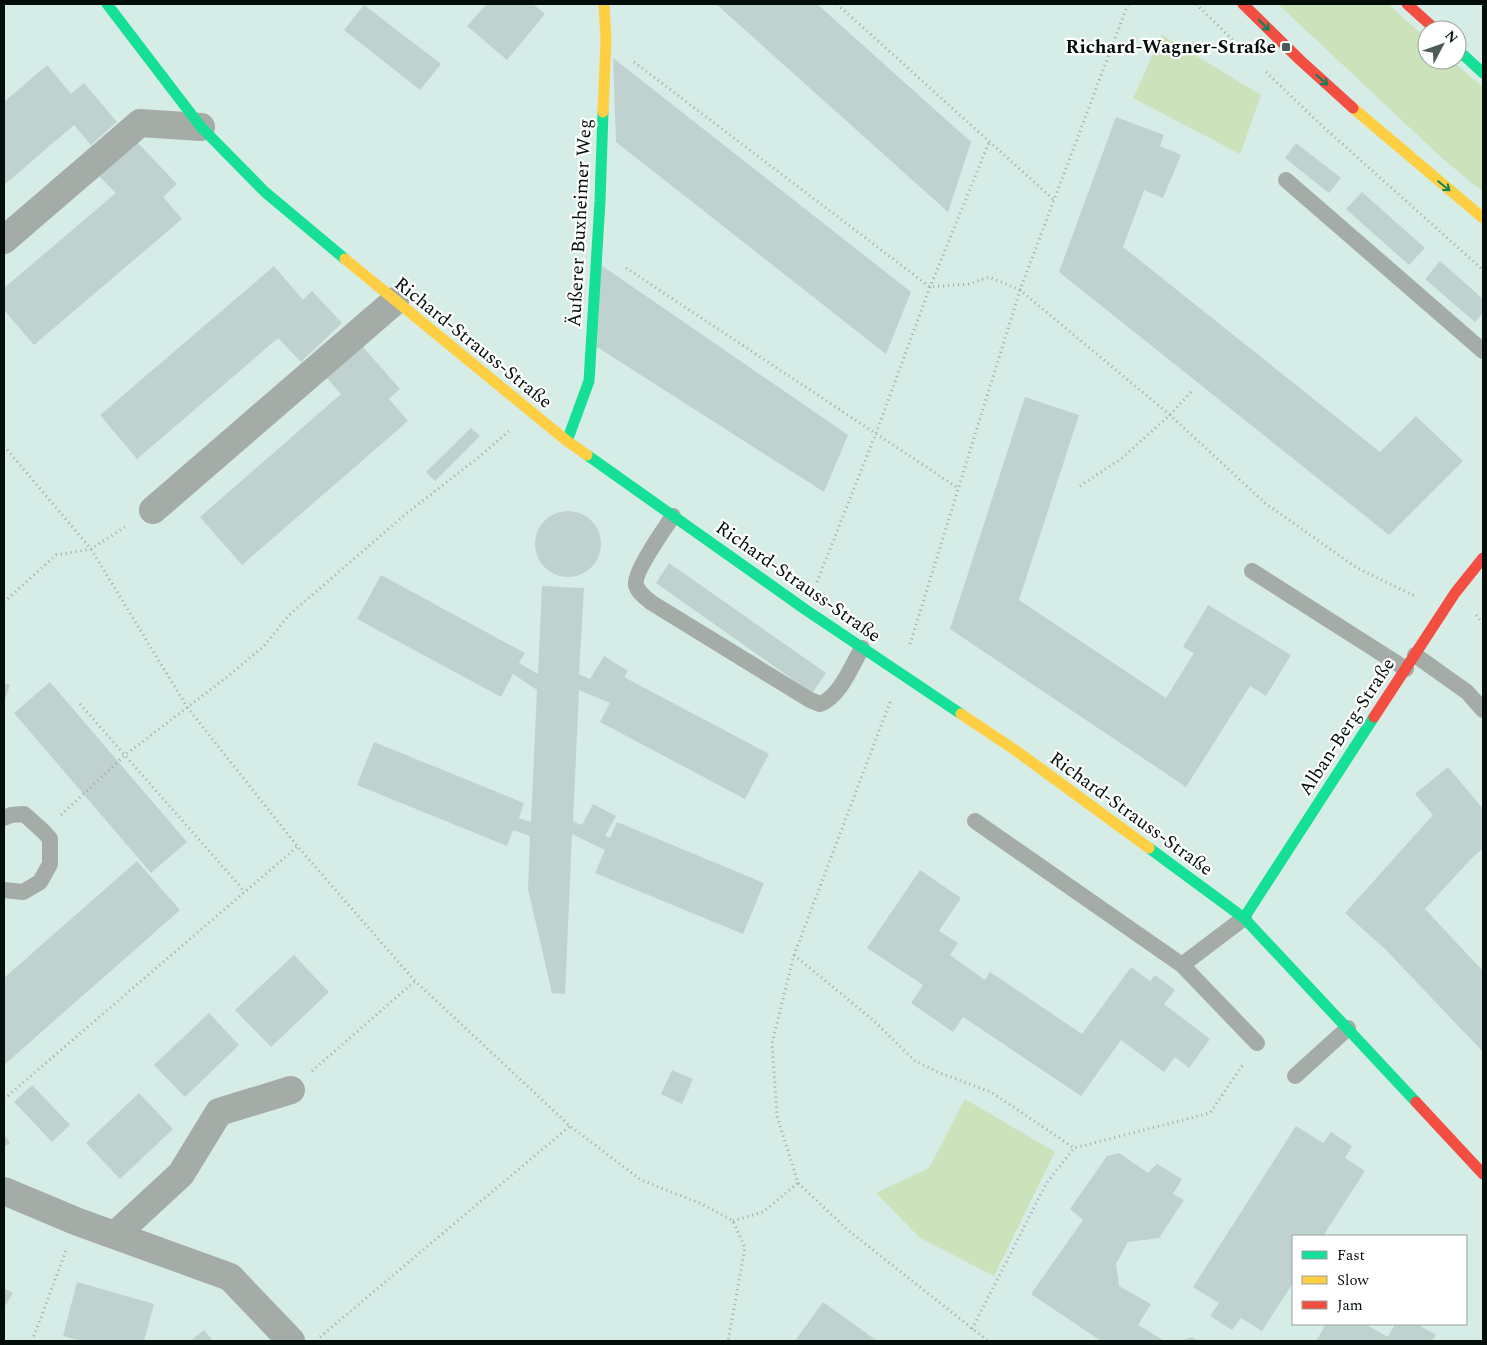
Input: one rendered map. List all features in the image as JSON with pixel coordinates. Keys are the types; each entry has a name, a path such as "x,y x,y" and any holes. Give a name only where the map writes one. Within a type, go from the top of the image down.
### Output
{"street":[{"name":"Richard-Strauss-Straße","path":"107,4 201,127 265,192 567,441 806,610 1015,750 1244,918 1483,1174"},
{"name":"Äußerer Buxheimer Weg","path":"567,441 589,381 606,40 604,4"},
{"path":"1243,4 1286,47 1364,118 1483,218"},
{"path":"1407,4 1425,20"},
{"path":"1467,58 1483,73"},
{"path":"4,240 140,123 201,127"},
{"path":"153,510 395,301"},
{"name":"Alban-Berg-Straße","path":"1244,918 1455,593 1483,558"},
{"path":"115,1235 181,1174 219,1112 290,1090"},
{"path":"4,1191 78,1222 230,1277 291,1341"}],"lane":[{"path":"1286,180 1483,352"},
{"path":"673,516 635,579 636,587 652,603 810,700 820,704 828,701 834,695 862,648"},
{"path":"1252,571 1410,662 1467,692 1483,710"},
{"path":"4,818 10,815 24,814 50,838 50,864 40,882 23,892 4,890"},
{"path":"975,821 1182,965 1256,1043"},
{"path":"1182,965 1244,918"},
{"path":"1295,1076 1348,1028"}],"path":[{"path":"838,4 1054,200"},
{"path":"988,1341 849,1231 798,1183 777,1116 772,1043 794,955 901,674 1020,290 1128,4"},
{"path":"1196,4 1237,44"},
{"path":"606,40 930,287 969,284 989,277 1020,290 1170,415 1266,503 1357,568 1418,597 1440,617"},
{"path":"1264,70 1319,123 1483,270"},
{"path":"806,610 876,433 930,287 990,140"},
{"path":"597,248 958,488"},
{"path":"1080,486 1122,458 1170,415 1191,392"},
{"path":"44,832 125,754 226,678 264,646 288,615 407,513 479,457 530,412"},
{"path":"4,446 91,549 187,707 298,847 414,981 570,1126 641,1180 702,1204 733,1221 744,1248 728,1341"},
{"path":"4,602 56,555 91,549 153,510"},
{"path":"80,704 245,892"},
{"path":"4,1099 298,847"},
{"path":"794,955 873,1020 915,1061 940,1073 991,1092 1074,1148"},
{"path":"290,1090 414,981"},
{"path":"972,1329 1046,1184 1074,1148 1210,1113 1256,1043"},
{"path":"315,1341 570,1126"},
{"path":"733,1221 763,1212 798,1183"},
{"path":"32,1341 78,1222"}],"green space":[{"path":"1278,4 1388,4 1417,30 1417,70 1463,70 1483,87 1483,192 1443,159"},
{"path":"1162,35 1261,95 1240,154 1133,98"},
{"path":"965,1099 1055,1152 994,1276 920,1238 876,1193 929,1168"}],"building":[{"path":"487,4 533,4 545,14 507,60 467,26"},
{"path":"716,4 817,4 971,142 948,212"},
{"path":"364,5 441,64 420,90 344,30"},
{"path":"613,58 911,292 886,354 616,142"},
{"path":"47,65 71,94 84,83 117,122 91,145 74,125 4,185 4,102"},
{"path":"1116,117 1164,135 1160,146 1181,155 1163,198 1144,190 1123,247 1380,452 1416,416 1463,461 1389,535 1059,272"},
{"path":"136,141 177,184 163,197 182,219 34,345 4,310 4,288 116,193 99,176"},
{"path":"1296,143 1341,178 1329,193 1285,158"},
{"path":"1362,192 1425,248 1409,265 1346,209"},
{"path":"1440,261 1483,299 1483,313 1475,322 1425,279"},
{"path":"601,265 848,435 824,492 597,347"},
{"path":"274,266 303,300 312,291 342,323 301,362 278,338 137,459 100,415"},
{"path":"362,346 400,389 389,399 408,421 242,565 200,517 341,394 326,377"},
{"path":"1025,397 1079,415 1019,600 1166,698 1194,653 1183,647 1208,605 1291,655 1266,696 1250,686 1186,787 950,629"},
{"path":"471,428 480,436 435,481 426,472"},
{"path":"568,511 581,514 591,521 598,531 601,544 598,557 591,567 581,574 568,577 555,574 545,567 538,557 535,544 538,531 545,521 555,514"},
{"path":"669,563 826,673 812,693 656,583"},
{"path":"381,575 525,653 519,663 538,674 542,586 584,588 579,674 590,679 604,656 628,671 624,677 769,754 745,799 600,722 610,703 579,690 573,821 582,825 593,804 616,816 605,836 610,838 617,822 764,883 743,934 595,873 605,850 572,834 565,994 552,993 528,889 530,836 513,830 507,846 357,785 374,742 524,803 519,818 531,822 537,690 513,674 501,697 357,619"},
{"path":"50,682 187,842 151,873 14,713"},
{"path":"4,683 10,685 4,702"},
{"path":"1448,767 1483,809 1483,848 1425,909 1483,971 1483,1052 1386,950 1345,913 1433,815 1415,794"},
{"path":"137,861 180,910 4,1065 4,978"},
{"path":"920,870 961,898 939,931 958,943 950,955 985,980 990,972 1082,1034 1131,967 1150,981 1155,975 1175,990 1164,1004 1210,1039 1189,1068 1175,1057 1164,1072 1121,1040 1081,1096 963,1017 953,1032 911,1003 923,985 867,948"},
{"path":"294,955 329,992 271,1047 235,1010"},
{"path":"209,1013 239,1045 185,1097 154,1065"},
{"path":"672,1070 693,1079 682,1104 661,1094"},
{"path":"32,1085 70,1125 52,1142 14,1102"},
{"path":"139,1093 173,1129 120,1179 86,1143"},
{"path":"1296,1126 1323,1143 1331,1132 1352,1146 1345,1158 1365,1171 1324,1235 1292,1235 1292,1285 1262,1331 1241,1318 1232,1330 1210,1316 1219,1303 1193,1287"},
{"path":"4,1134 10,1143 4,1147"},
{"path":"1119,1153 1148,1173 1157,1164 1182,1179 1173,1194 1184,1200 1159,1238 1128,1242 1116,1264 1119,1286 1151,1304 1138,1325 1165,1341 1101,1341 1031,1294 1083,1220 1070,1209 1107,1156"},
{"path":"77,1282 154,1304 144,1341 82,1341 63,1336"},
{"path":"4,1288 13,1293 4,1308"},
{"path":"823,1302 877,1341 795,1341"},
{"path":"1325,1325 1367,1325 1388,1337 1394,1325 1419,1325 1436,1335 1432,1341 1316,1341"},
{"path":"204,1330 213,1341 190,1341"},
{"path":"1192,1337 1199,1341 1180,1341"}],"traffic: fast":[{"path":"107,4 201,127 265,192 345,259"},
{"path":"1467,58 1483,73"},
{"path":"567,441 589,381 600,201 603,112"},
{"path":"587,455 806,610 961,714"},
{"path":"1244,918 1374,717"},
{"path":"1149,848 1244,918 1416,1102"}],"traffic: slow":[{"path":"603,112 606,40 604,4"},
{"path":"1353,108 1483,218"},
{"path":"345,259 567,441 587,455"},
{"path":"961,714 1015,750 1149,848"}],"traffic: jam":[{"path":"1243,4 1300,60 1353,108"},
{"path":"1407,4 1425,20"},
{"path":"1374,717 1455,593 1483,558"},
{"path":"1416,1102 1483,1174"}],"place":[{"name":"Richard-Wagner-Straße","path":"1286,47"}]}
